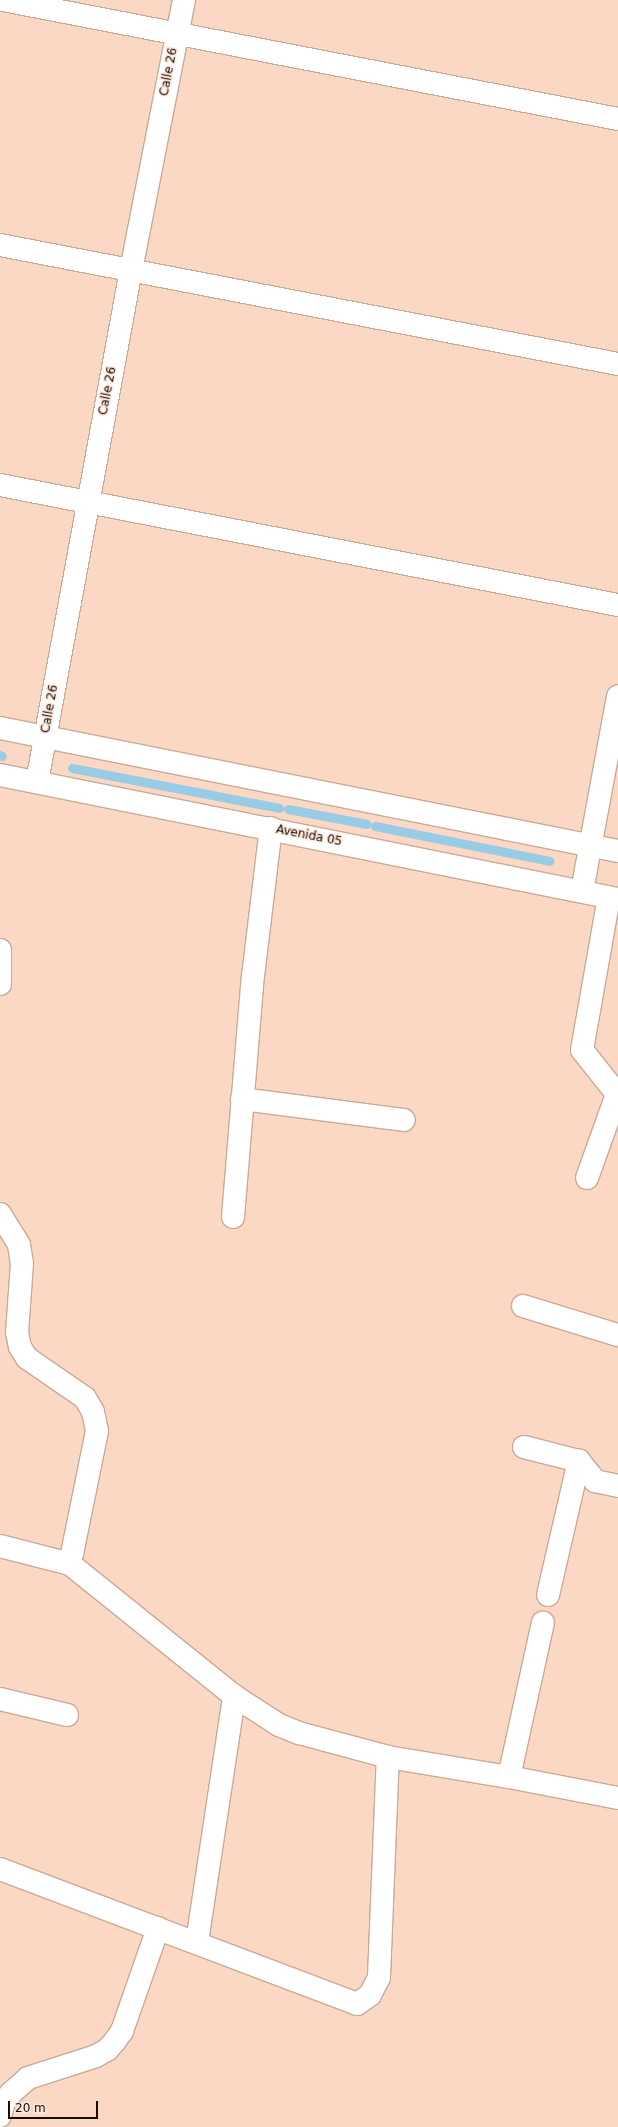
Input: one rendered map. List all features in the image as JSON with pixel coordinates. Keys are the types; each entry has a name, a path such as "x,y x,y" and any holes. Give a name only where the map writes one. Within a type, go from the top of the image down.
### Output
{"street":[{"path":"3,0 618,119"},
{"name":"Calle 26","path":"37,782 131,270 184,0"},
{"path":"0,244 618,364"},
{"path":"0,485 618,605"},
{"path":"582,891 618,696"},
{"path":"0,728 618,851"},
{"name":"Avenida 05","path":"0,775 271,828 614,898"},
{"path":"233,1216 253,976 271,828"},
{"path":"587,1178 616,1094 582,1050 614,898"},
{"path":"0,950 0,984"},
{"path":"242,1099 404,1120"},
{"path":"0,1214 19,1245 22,1263 17,1332 20,1347 27,1358 85,1398 93,1412 97,1431 70,1564"},
{"path":"524,1306 618,1335"},
{"path":"524,1447 579,1461 595,1481 618,1486"},
{"path":"548,1595 579,1461"},
{"path":"0,1546 70,1564 234,1696 279,1725 299,1733 388,1757 509,1777 618,1798"},
{"path":"509,1777 543,1623"},
{"path":"197,1942 234,1696"},
{"path":"0,1699 67,1715"},
{"path":"0,1869 197,1942 356,2004 370,1995 379,1977 388,1757"},
{"path":"0,2116 4,2102 11,2093 28,2078 96,2056 107,2050 116,2041 122,2031 158,1928"}],"waterway":[{"path":"72,768 279,808"},
{"path":"288,809 367,824"},
{"path":"375,826 550,861"}]}
